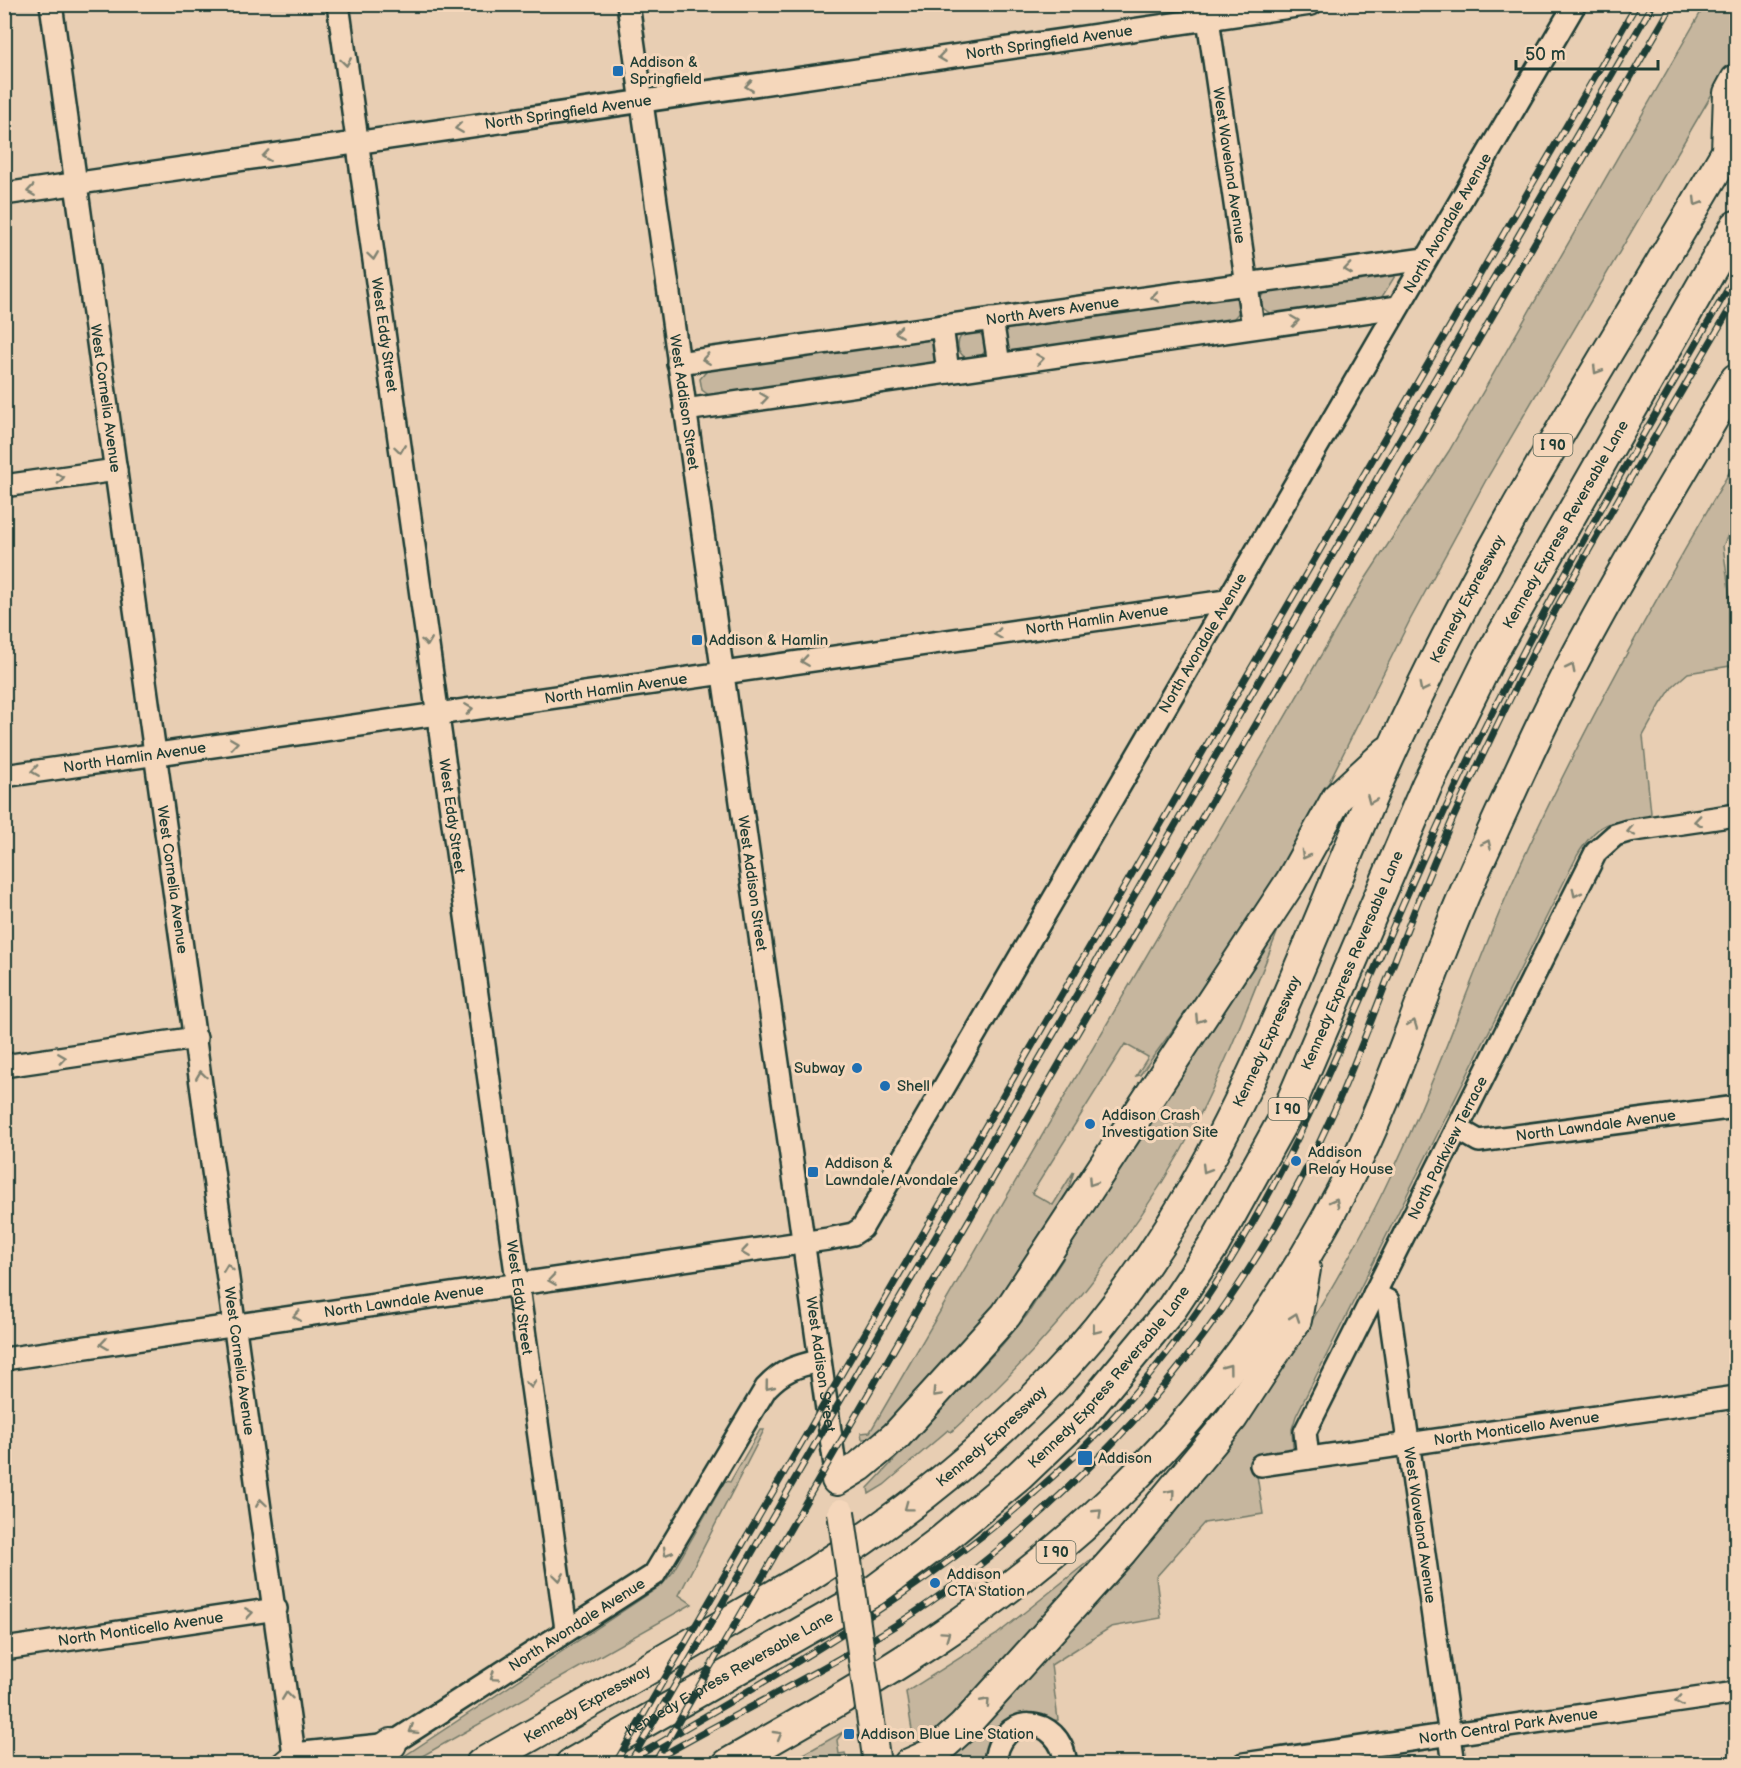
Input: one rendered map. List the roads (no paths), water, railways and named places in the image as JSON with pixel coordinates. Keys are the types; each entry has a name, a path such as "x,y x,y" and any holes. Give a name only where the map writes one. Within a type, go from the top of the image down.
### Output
{"highway":[{"path":"1732,144 1729,93 1737,80"},
{"name":"Kennedy Expressway","path":"481,1764 634,1678 811,1574 892,1519 950,1475 999,1431 1080,1349 1155,1251 1210,1163 1279,1020 1394,746 1470,595 1532,482 1732,144"},
{"name":"Kennedy Express Reversable Lane","path":"571,1764 874,1591 942,1540 1019,1476 1082,1416 1172,1308 1226,1225 1286,1115 1427,785 1491,655 1529,584 1737,226"},
{"name":"I 90","path":"728,1764 936,1642 1003,1594 1065,1545 1127,1485 1194,1411 1269,1313 1308,1254 1359,1155 1456,912 1530,751 1589,632 1737,379"},
{"path":"837,1480 860,1466 896,1436 1006,1315 1291,881 1337,798 1394,746"},
{"path":"909,1764 934,1753 963,1727 1122,1551 1218,1435 1296,1320 1308,1254"},
{"path":"362,1764 391,1744"}],"main road":[{"name":"West Addison Street","path":"837,1480 877,1764"}],"street":[{"name":"West Cornelia Avenue","path":"51,4 276,1609 288,1759"},
{"name":"West Eddy Street","path":"338,4 566,1629"},
{"name":"West Addison Street","path":"628,4 837,1480"},
{"name":"North Springfield Avenue","path":"4,194 641,102 1207,11 1311,4"},
{"name":"North Avondale Avenue","path":"803,1243 853,1234 862,1228 1575,4"},
{"name":"West Waveland Avenue","path":"1207,11 1253,327"},
{"name":"North Avers Avenue","path":"678,363 1425,259"},
{"path":"685,410 1398,307"},
{"path":"992,319 999,364"},
{"path":"942,326 948,372"},
{"path":"4,486 116,470"},
{"name":"North Hamlin Avenue","path":"4,776 1226,601"},
{"name":"North Parkview Terrace","path":"1308,1458 1305,1432 1596,852 1604,842 1628,831 1737,815"},
{"path":"4,1066 196,1038"},
{"name":"North Lawndale Avenue","path":"1458,1129 1479,1141 1737,1107"},
{"name":"North Lawndale Avenue","path":"4,1359 803,1243"},
{"name":"West Waveland Avenue","path":"1374,1294 1388,1301 1454,1764"},
{"name":"North Avondale Avenue","path":"288,1759 391,1744 566,1629 654,1575 766,1388 780,1374 794,1366 819,1361"},
{"name":"North Monticello Avenue","path":"1261,1465 1737,1397"},
{"name":"North Monticello Avenue","path":"4,1649 276,1609"},
{"name":"North Central Park Avenue","path":"1244,1764 1737,1693"},
{"path":"995,1764 996,1751 1005,1735 1021,1725 1034,1724 1046,1728 1056,1736 1063,1746 1066,1764"}],"railway":[{"path":"615,1764 1637,4"},
{"path":"629,1764 1653,4"},
{"path":"654,1764 1673,4"},
{"path":"634,1758 757,1686 879,1610 937,1569 1049,1480 1100,1431 1161,1361 1214,1286 1261,1208 1303,1127 1485,726 1553,595 1736,275"},
{"path":"658,1758 867,1643 925,1606 981,1564 1035,1518 1111,1445 1145,1408 1208,1329 1264,1245 1312,1157 1334,1111 1412,916 1462,799 1531,657 1596,539 1736,298"}],"place":[{"name":"Addison & Springfield","path":"618,71"},
{"name":"Addison & Hamlin","path":"697,640"},
{"name":"Subway","path":"857,1068"},
{"name":"Shell","path":"885,1086"},
{"name":"Addison Crash Investigation Site","path":"1090,1124"},
{"name":"Addison Relay House","path":"1296,1161"},
{"name":"Addison & Lawndale/Avondale","path":"813,1172"},
{"name":"Addison","path":"1085,1458"},
{"name":"Addison CTA Station","path":"935,1583"},
{"name":"Addison Blue Line Station","path":"849,1734"}]}
